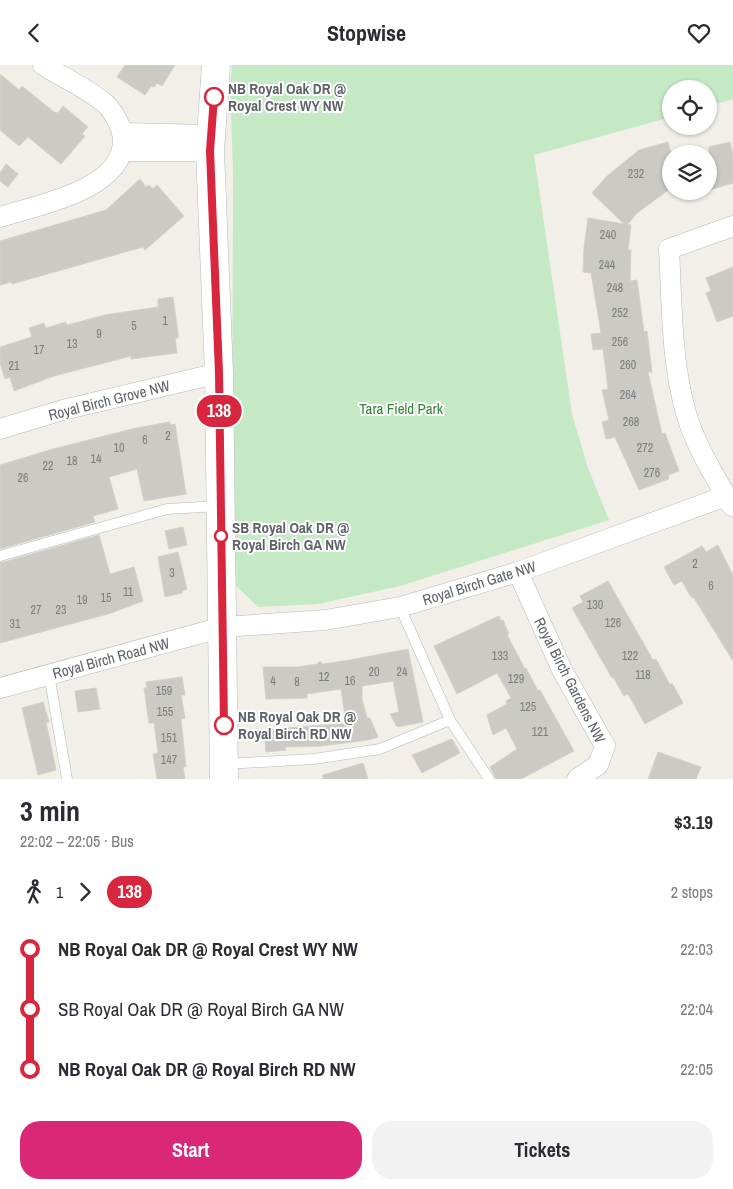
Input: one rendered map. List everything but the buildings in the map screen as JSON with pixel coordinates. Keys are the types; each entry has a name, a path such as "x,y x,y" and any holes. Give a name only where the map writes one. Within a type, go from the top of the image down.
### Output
{"street":[{"path":"43,65 103,102 123,142"},
{"path":"216,65 211,143 219,373 224,772"},
{"path":"123,142 211,143"},
{"path":"0,217 84,191 108,173 123,142"},
{"path":"731,497 710,468 686,415 674,361 669,249 733,226"},
{"name":"Royal Birch Grove NW","path":"0,429 63,410 219,373"},
{"name":"Royal Birch Gate NW","path":"223,627 324,620 400,607 518,572 731,497"},
{"name":"Royal Birch Gardens NW","path":"518,572 562,670 605,746 598,765 577,779"},
{"name":"Royal Birch Road NW","path":"0,687 223,627"}],"lane":[{"path":"0,556 167,509 221,506"},
{"path":"400,607 450,720 489,779"},
{"path":"49,674 67,779"},
{"path":"224,772 380,749 450,720"}],"green space":[{"name":"Tara Field Park","path":"232,65 733,65 733,99 717,104 717,80 662,80 662,119 534,155 572,414 588,468 609,520 400,586 318,604 258,607 232,582 233,169 230,88"}],"bus line":[{"name":"138","path":"214,97 210,151 219,373 224,725"}],"place":[{"name":"NB Royal Oak DR @ Royal Crest WY NW","path":"214,97"},
{"name":"SB Royal Oak DR @ Royal Birch GA NW","path":"221,536"},
{"name":"NB Royal Oak DR @ Royal Birch RD NW","path":"224,725"}]}
